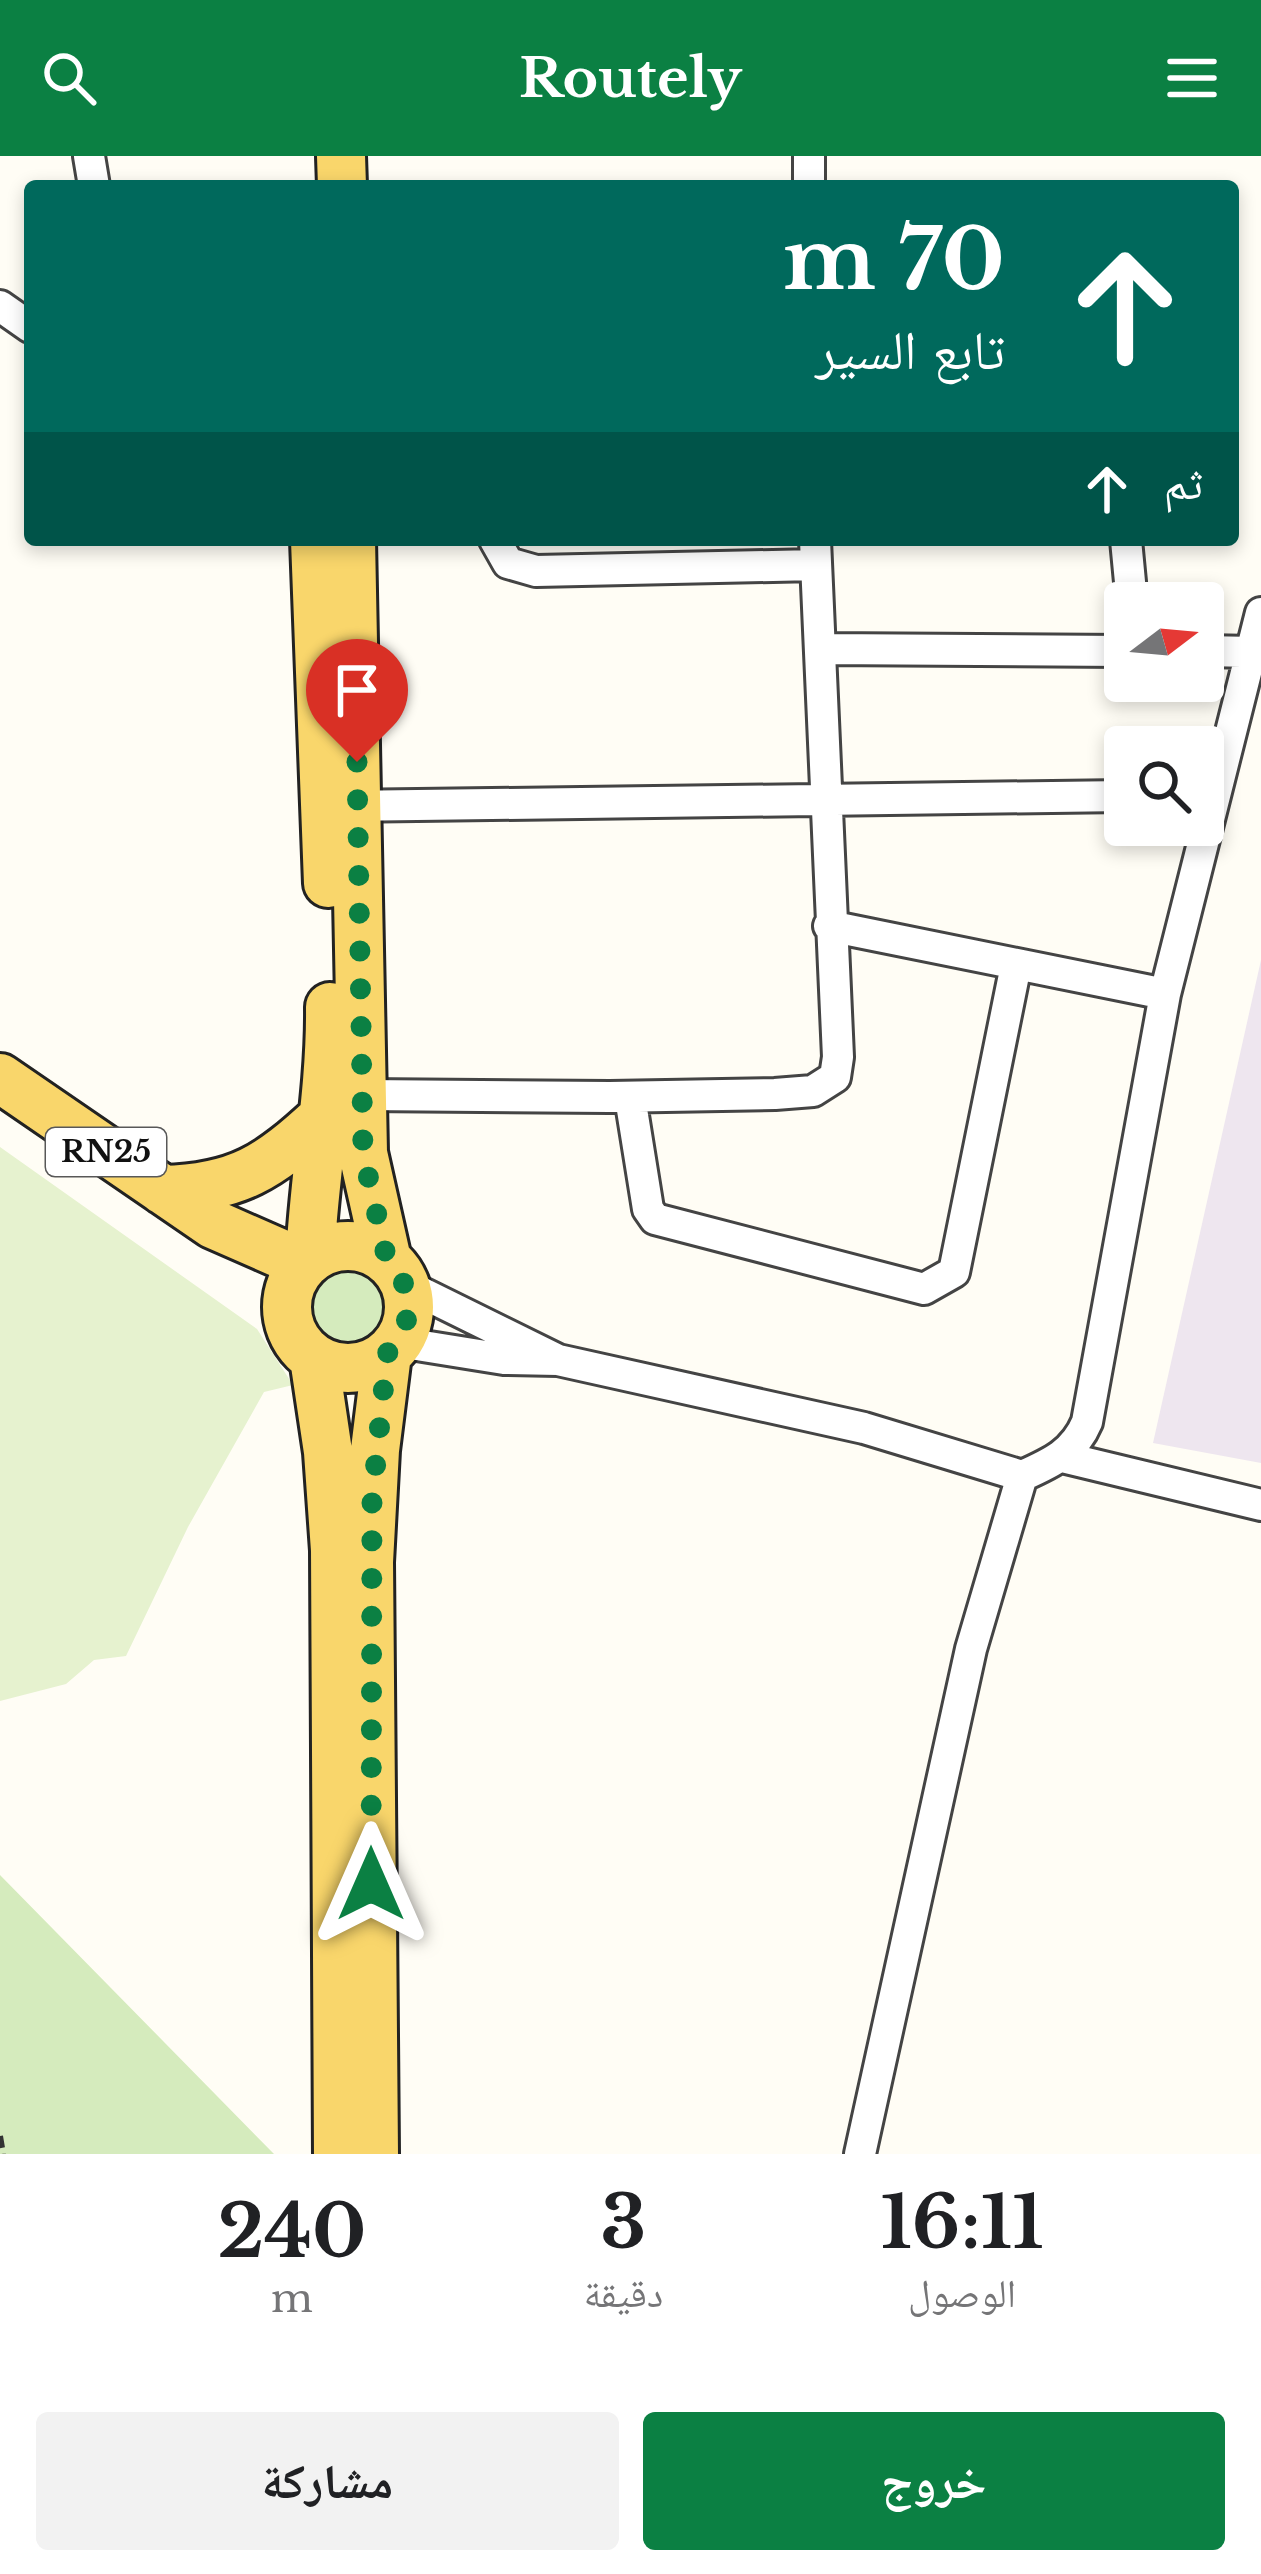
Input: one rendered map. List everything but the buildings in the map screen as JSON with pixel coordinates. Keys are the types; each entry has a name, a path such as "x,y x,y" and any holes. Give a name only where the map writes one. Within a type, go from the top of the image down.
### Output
{"main road":[{"name":"RN25","path":"316,546 342,806"},
{"name":"RN25","path":"351,546 342,806 345,1077 395,1272 409,1304 406,1323 392,1348"},
{"name":"RN25","path":"314,1358 290,1326 314,1175 345,1077"},
{"path":"163,1190 201,1189 260,1171 345,1077"},
{"name":"RN25","path":"0,1078 213,1224 300,1276"},
{"path":"300,1276 328,1249 349,1246 369,1250 395,1272"},
{"path":"314,1358 328,1365 359,1367 392,1348"},
{"path":"338,2154 352,1556 392,1348"},
{"path":"314,1358 328,1452 352,1556 374,2154"}],"street":[{"path":"345,1077 630,1097 813,1091 828,1084 838,1068 816,553 536,571 508,563 498,546"},
{"path":"1127,546 1130,582"},
{"path":"1224,746 1261,614"},
{"path":"822,649 1104,651"},
{"path":"1224,651 1254,652"},
{"path":"342,806 1104,796"},
{"path":"392,1348 558,1360 864,1428 1022,1475 1062,1456 1087,1422 1165,994 1197,846"},
{"path":"830,926 1165,994"},
{"path":"630,1097 648,1209 655,1219 925,1289 954,1272 1016,964"},
{"path":"395,1272 558,1360"},
{"path":"1062,1456 1261,1505"},
{"path":"860,2154 971,1649 1022,1475"}],"path":[{"path":"0,2135 3,2154"}],"shaded area":[{"path":"1261,960 1261,1463 1153,1443"}],"green space":[{"path":"0,1147 257,1329 293,1385 264,1392 188,1527 126,1656 94,1660 66,1684 0,1701"},
{"path":"349,1272 374,1283 385,1308 374,1333 349,1344 324,1333 313,1308 324,1283"},
{"path":"0,1875 274,2154 0,2154"}],"route":[{"path":"357,762 363,1153 387,1260 404,1284 409,1304 398,1342 387,1354 375,1450 369,1562 371,1884"}]}
